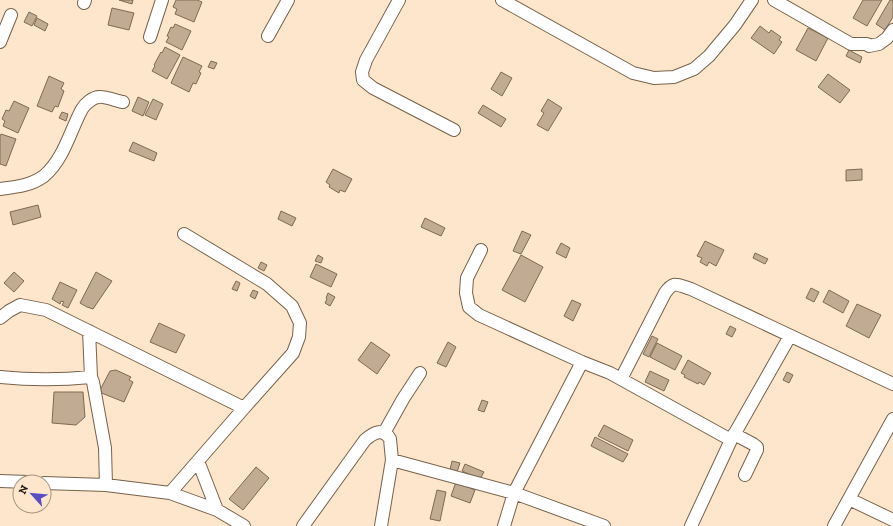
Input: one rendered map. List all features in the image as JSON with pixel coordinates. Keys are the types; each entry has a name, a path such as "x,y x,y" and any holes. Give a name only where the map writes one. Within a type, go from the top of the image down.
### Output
{"street":[{"path":"150,37 162,0"},
{"path":"268,36 288,0"},
{"path":"399,0 366,60 362,72 363,80 373,88 454,130"},
{"path":"502,0 633,72 654,78 674,77 694,69 709,56 735,25 752,0"},
{"path":"774,0 851,44 866,44 869,46 879,44 887,38 893,30"},
{"path":"0,42 11,15"},
{"path":"0,189 21,186 33,182 44,175 55,163 68,141 83,108 91,100 99,97 123,102"},
{"path":"170,492 293,353 299,338 300,323 292,306 266,284 184,234"},
{"path":"480,250 467,278 466,293 469,307 479,315 582,362 610,373 733,437 753,444 757,447 745,475"},
{"path":"621,379 665,293 670,286 675,284 691,289 893,384"},
{"path":"0,318 20,305 46,310 244,408"},
{"path":"89,331 91,377 94,382 105,448 106,485"},
{"path":"691,526 733,437 790,336"},
{"path":"504,526 514,493 582,362"},
{"path":"384,433 403,399 420,373"},
{"path":"0,377 22,379 61,379 91,377"},
{"path":"834,526 893,419"},
{"path":"303,526 365,440 376,432 384,433 390,439 392,460 381,526"},
{"path":"392,460 514,493 604,526"},
{"path":"198,461 217,510"},
{"path":"0,481 12,481"},
{"path":"52,483 106,485 170,492 217,510 244,526"},
{"path":"849,499 893,520"}],"building":[{"path":"119,0 133,0 132,4"},
{"path":"176,0 197,0 202,2 194,22 175,14 177,9 173,7"},
{"path":"863,0 882,0 867,26 853,18"},
{"path":"890,0 893,0 893,17 885,30 876,24"},
{"path":"112,8 134,13 129,30 108,25"},
{"path":"29,12 37,16 32,26 24,22"},
{"path":"37,18 48,24 45,31 34,25"},
{"path":"175,24 191,31 182,50 166,42 169,37 167,36 171,27 173,28"},
{"path":"760,26 769,33 771,30 781,37 779,40 782,42 774,54 751,38"},
{"path":"808,28 828,38 816,61 796,50"},
{"path":"165,47 180,55 167,79 152,71"},
{"path":"849,50 862,57 860,63 846,56"},
{"path":"183,57 202,66 199,72 201,73 196,84 193,83 189,92 171,83"},
{"path":"211,61 217,63 214,69 208,67"},
{"path":"501,72 512,78 502,96 491,89"},
{"path":"828,74 850,90 840,103 818,87"},
{"path":"49,76 64,83 61,89 64,91 58,107 55,106 52,112 37,106"},
{"path":"138,97 149,102 143,116 132,111"},
{"path":"153,99 163,104 156,120 145,115"},
{"path":"548,99 562,108 548,131 537,125 544,113 541,111"},
{"path":"14,101 29,108 18,133 3,126 5,121 2,119 6,110 9,111"},
{"path":"483,105 506,119 501,127 478,113"},
{"path":"62,112 68,114 66,121 59,118"},
{"path":"1,134 16,139 6,166 0,164"},
{"path":"133,142 157,153 154,161 129,151"},
{"path":"333,169 352,179 345,192 340,190 339,193 329,187 330,185 326,182"},
{"path":"862,169 862,180 846,181 846,170"},
{"path":"38,205 41,217 13,225 10,212"},
{"path":"281,211 296,218 292,226 278,219"},
{"path":"425,218 445,228 441,236 421,227"},
{"path":"522,231 531,235 521,254 513,251"},
{"path":"705,241 724,250 716,266 709,262 707,266 700,262 702,258 697,256"},
{"path":"561,243 570,248 566,258 556,253"},
{"path":"755,253 768,259 765,264 753,258"},
{"path":"318,255 323,258 321,263 315,261"},
{"path":"521,255 543,267 525,302 502,290"},
{"path":"261,262 267,265 264,271 258,268"},
{"path":"316,264 337,274 331,287 310,277"},
{"path":"14,272 24,281 14,292 4,283"},
{"path":"96,272 112,281 93,309 80,303"},
{"path":"236,281 240,283 237,291 232,289"},
{"path":"60,282 77,290 68,308 62,305 64,302 61,301 60,304 52,299"},
{"path":"811,288 819,292 814,302 806,298"},
{"path":"253,290 258,292 255,299 250,296"},
{"path":"829,290 849,301 843,313 823,302"},
{"path":"328,293 335,297 330,306 325,303"},
{"path":"572,300 581,304 573,321 564,316"},
{"path":"857,304 881,315 869,338 846,326"},
{"path":"159,323 185,335 176,353 150,342"},
{"path":"730,326 736,329 732,337 726,334"},
{"path":"652,336 658,339 649,357 643,354"},
{"path":"371,342 390,355 377,374 358,360"},
{"path":"448,342 456,347 446,367 437,363"},
{"path":"657,343 682,356 675,370 650,357"},
{"path":"688,360 711,373 704,385 699,382 698,384 684,377 685,375 681,373"},
{"path":"116,370 131,377 129,380 133,382 124,402 99,392 110,371"},
{"path":"650,371 669,380 664,391 645,382"},
{"path":"787,372 793,375 789,383 783,380"},
{"path":"54,392 83,392 85,417 76,425 52,423"},
{"path":"482,400 488,402 484,412 478,410"},
{"path":"604,425 633,440 628,451 598,436"},
{"path":"595,437 628,454 623,462 591,446"},
{"path":"452,461 460,463 457,472 450,470"},
{"path":"465,464 484,472 480,479 462,471"},
{"path":"256,467 269,478 243,510 229,499"},
{"path":"456,482 475,490 470,503 451,496"},
{"path":"437,490 446,492 440,521 430,519"}]}
